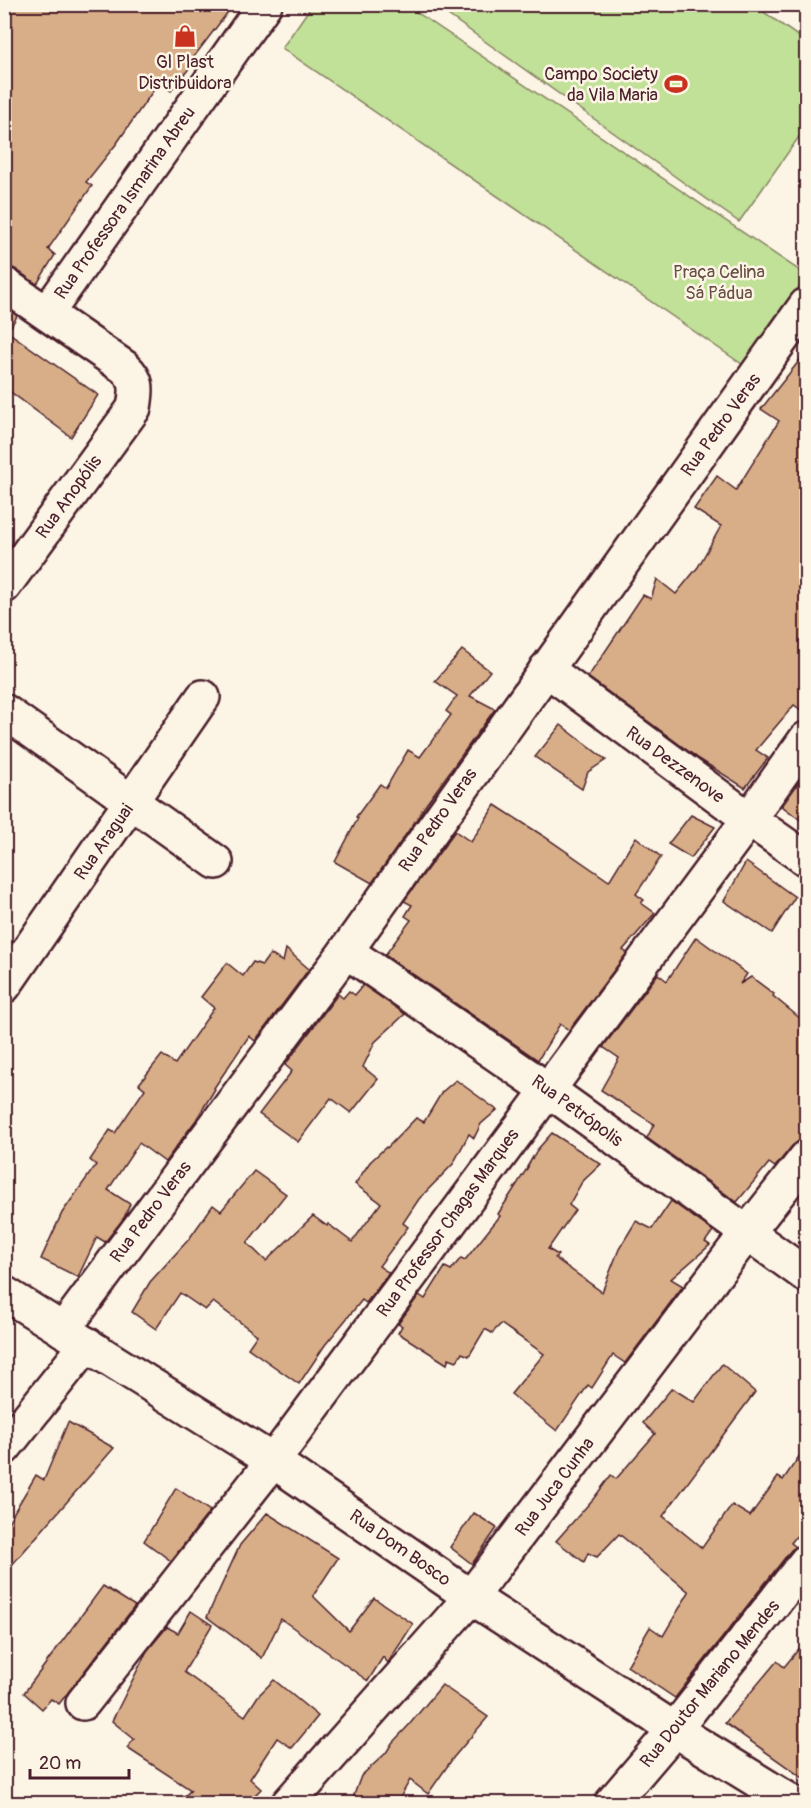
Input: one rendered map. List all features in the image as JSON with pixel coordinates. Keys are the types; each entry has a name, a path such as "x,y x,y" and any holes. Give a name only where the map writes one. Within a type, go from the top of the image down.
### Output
{"street":[{"name":"Rua Professora Ismarina Abreu","path":"47,313 265,4"},
{"path":"4,284 47,313"},
{"name":"Rua Pedro Veras","path":"4,1448 75,1337 346,951 807,305"},
{"name":"Rua Anopólis","path":"4,586 134,408 136,382 133,375 47,313"},
{"name":"Rua Dezzenove","path":"546,669 807,859"},
{"name":"Rua Araguai","path":"4,986 203,697"},
{"path":"4,711 216,862"},
{"name":"Rua Professor Chagas Marques","path":"83,1703 273,1461 807,739"},
{"name":"Rua Petrópolis","path":"346,951 547,1089 807,1275"},
{"name":"Rua Juca Cunha","path":"288,1803 471,1598 747,1233 807,1158"},
{"name":"Rua Dom Bosco","path":"4,1293 273,1461 471,1598 795,1803"},
{"name":"Rua Doutor Mariano Mendes","path":"611,1803 675,1729 807,1563"}],"green space":[{"name":"Praça Celina Sá Pádua","path":"312,5 406,5 806,275 749,369 282,48"},
{"name":"Campo Society da Vila Maria","path":"434,5 754,5 806,42 806,127 739,222"}],"building":[{"path":"4,4 234,4 193,58 196,60 171,91 159,82 117,143 86,182 92,186 48,249 55,255 37,284 15,269 4,265"},
{"path":"4,307 17,316 8,332 98,395 71,437 4,387"},
{"path":"807,351 807,714 794,705 756,750 768,758 745,788 699,759 588,677 643,595 651,599 657,579 676,594 698,567 721,526 694,509 717,476 736,490 779,421 761,409"},
{"path":"462,650 490,671 470,696 495,709 372,883 335,862 358,818 356,817 380,784 386,788 408,750 420,757 451,715 446,711 457,696 435,681"},
{"path":"561,725 606,760 588,772 582,789 535,757"},
{"path":"807,771 807,825 782,806"},
{"path":"495,805 609,881 636,837 661,857 636,894 644,900 641,903 655,913 623,950 627,953 569,1030 560,1024 538,1060 385,955 411,920 405,916 412,905 404,901 455,831 471,842"},
{"path":"691,815 715,827 691,858 668,844"},
{"path":"746,862 795,897 772,933 724,901"},
{"path":"696,937 747,974 740,984 751,977 807,1024 807,1137 792,1146 775,1167 769,1163 737,1202 647,1138 654,1124 601,1090 619,1058 603,1047 658,974 667,981"},
{"path":"286,949 309,969 255,1041 249,1036 214,1088 196,1120 165,1162 139,1143 108,1190 130,1204 124,1218 105,1242 97,1237 78,1277 41,1259 62,1213 96,1165 90,1160 110,1130 115,1133 145,1089 139,1084 162,1055 175,1064 214,1008 201,997 227,963 243,976 253,962 262,965 270,954 283,962"},
{"path":"363,985 405,1014 375,1042 363,1067 378,1079 351,1113 331,1098 298,1142 259,1114 292,1071 285,1065 338,994 343,998 349,991 355,995"},
{"path":"456,1080 497,1110 481,1124 474,1138 469,1134 453,1164 419,1199 403,1223 408,1227 379,1266 389,1273 366,1303 362,1300 325,1345 299,1384 248,1348 257,1335 213,1302 205,1310 180,1293 156,1329 132,1312 150,1282 189,1239 213,1205 221,1211 254,1171 286,1194 247,1243 266,1261 313,1216 352,1242 381,1203 355,1184 370,1162 416,1118 424,1122 442,1092"},
{"path":"552,1133 601,1164 582,1182 569,1205 575,1210 548,1249 558,1255 555,1258 602,1292 619,1249 636,1221 652,1229 671,1201 713,1231 705,1242 710,1245 671,1279 683,1286 625,1363 613,1355 592,1388 588,1385 557,1431 511,1394 544,1354 501,1324 492,1333 485,1329 469,1356 462,1353 457,1361 449,1358 447,1364 398,1333 402,1326 398,1324 419,1295 425,1299 445,1267 451,1270 461,1258 465,1260 500,1216 498,1214 537,1150"},
{"path":"722,1364 755,1392 663,1516 702,1548 732,1505 750,1516 778,1477 783,1480 807,1445 807,1523 791,1543 796,1547 791,1550 675,1698 627,1666 650,1627 663,1636 689,1592 619,1534 597,1557 588,1553 584,1562 556,1541 611,1475 616,1479 655,1434 643,1423 672,1388 694,1402"},
{"path":"68,1422 114,1448 4,1574 4,1529 36,1475 44,1480"},
{"path":"176,1488 210,1511 171,1561 144,1541"},
{"path":"267,1513 338,1558 313,1596 349,1631 374,1598 413,1624 388,1663 383,1657 368,1681 281,1619 262,1658 207,1617 240,1545"},
{"path":"474,1513 497,1528 472,1564 450,1547"},
{"path":"103,1586 135,1606 59,1704 51,1699 42,1709 24,1693"},
{"path":"191,1611 212,1625 184,1672 245,1716 258,1696 274,1680 318,1716 292,1748 277,1738 250,1779 261,1789 247,1803 177,1803 191,1790 127,1748 134,1739 112,1721 147,1651 167,1627 178,1633"},
{"path":"807,1639 807,1781 725,1723 777,1661 784,1667"},
{"path":"442,1685 488,1717 453,1758 428,1794 410,1780 397,1803 351,1803 361,1776 386,1753"}],"place":[{"name":"Gl Plast Distribuidora","path":"185,36"},
{"name":"Campo Society da Vila Maria","path":"676,84"}]}
